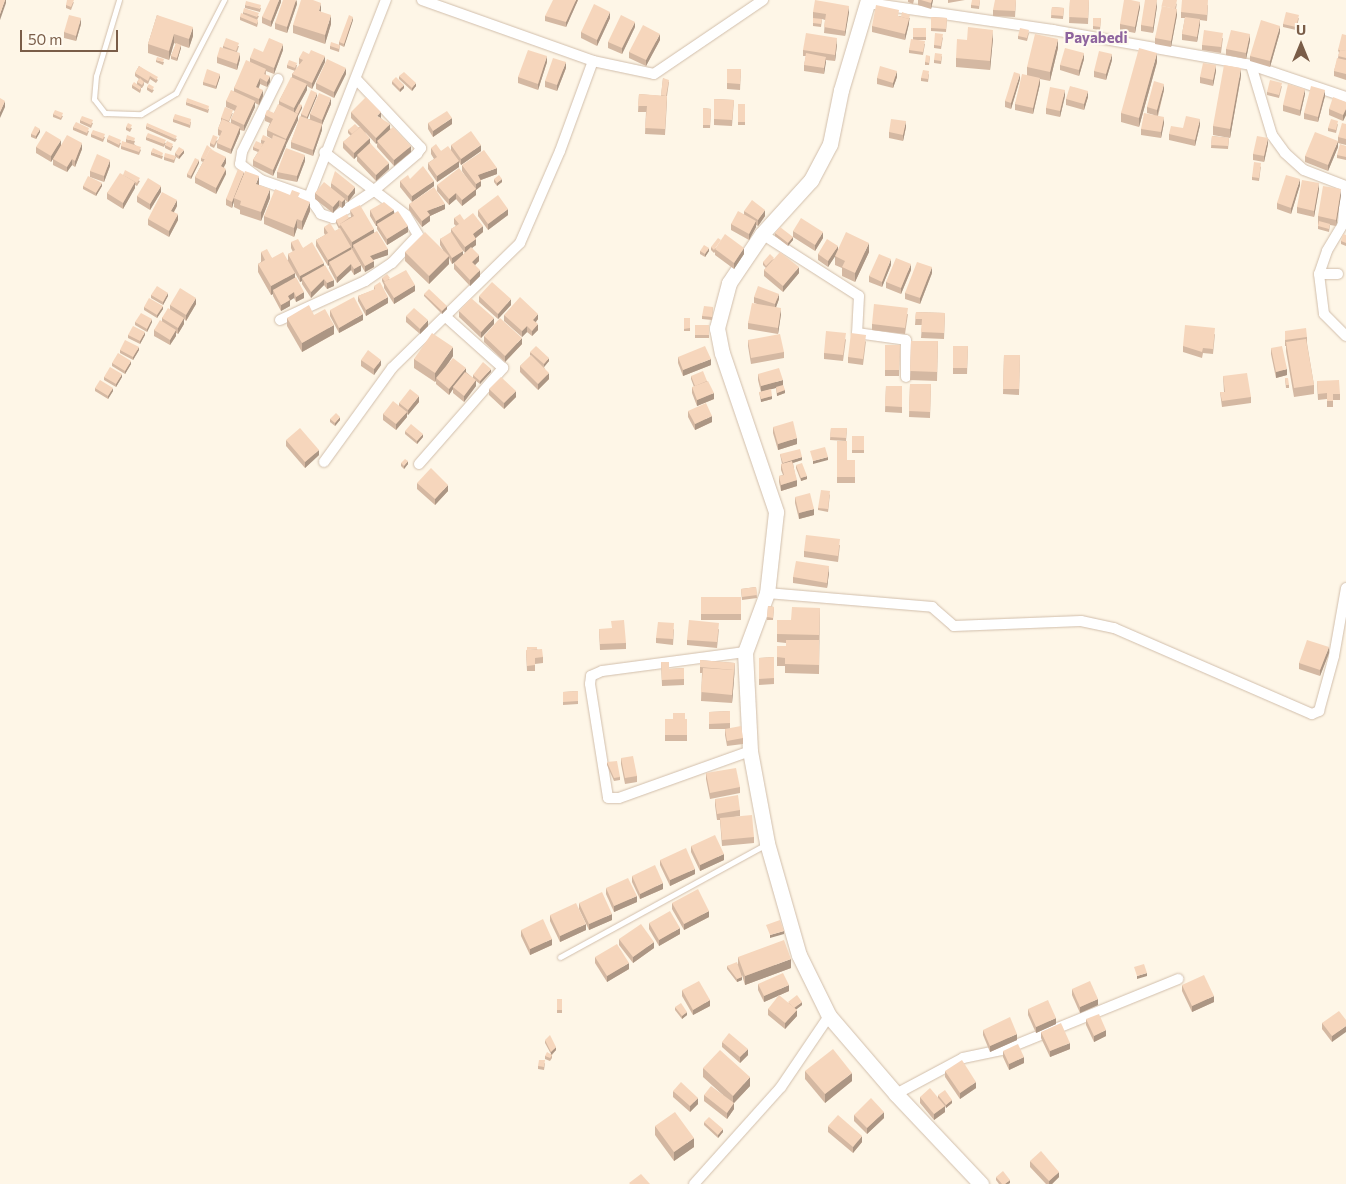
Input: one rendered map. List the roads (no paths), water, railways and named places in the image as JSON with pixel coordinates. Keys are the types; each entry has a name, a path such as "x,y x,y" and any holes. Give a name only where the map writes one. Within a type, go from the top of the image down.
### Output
{"street":[{"path":"309,197 324,152 356,80 386,0"},
{"path":"422,0 593,60 654,74 763,0"},
{"path":"982,1184 896,1094 829,1016 799,955 768,843 750,751 745,652 768,592 776,512 725,361 717,328 729,283 762,234 811,180 830,144 842,90 868,1 1054,30 1251,65 1346,97"},
{"path":"324,462 392,368 447,318 520,243 560,151 593,60"},
{"path":"1251,65 1272,135 1285,153 1304,170 1345,186 1343,224 1327,251 1319,274 1324,314 1346,336"},
{"path":"278,79 242,152 240,164 261,180 309,197 320,214 333,218 372,192 417,154 421,148 356,80"},
{"path":"280,320 365,281 392,263 418,235 406,215 372,192 324,152"},
{"path":"762,234 859,296 856,333 906,340 906,377"},
{"path":"1319,274 1338,274"},
{"path":"419,464 503,368 447,318"},
{"path":"768,592 932,607 954,626 1081,621 1114,628 1312,714 1319,711 1334,656 1346,588"},
{"path":"745,652 602,671 591,676 590,684 608,798 619,798 750,751"},
{"path":"896,1094 963,1058 1006,1049 1178,979"},
{"path":"694,1184 781,1086 829,1016"}],"lane":[{"path":"119,0 96,76 94,99 106,112 141,114 176,93 224,0"},
{"path":"560,957 768,843"}],"district":[{"name":"Payabedi","path":"1096,38"}]}
